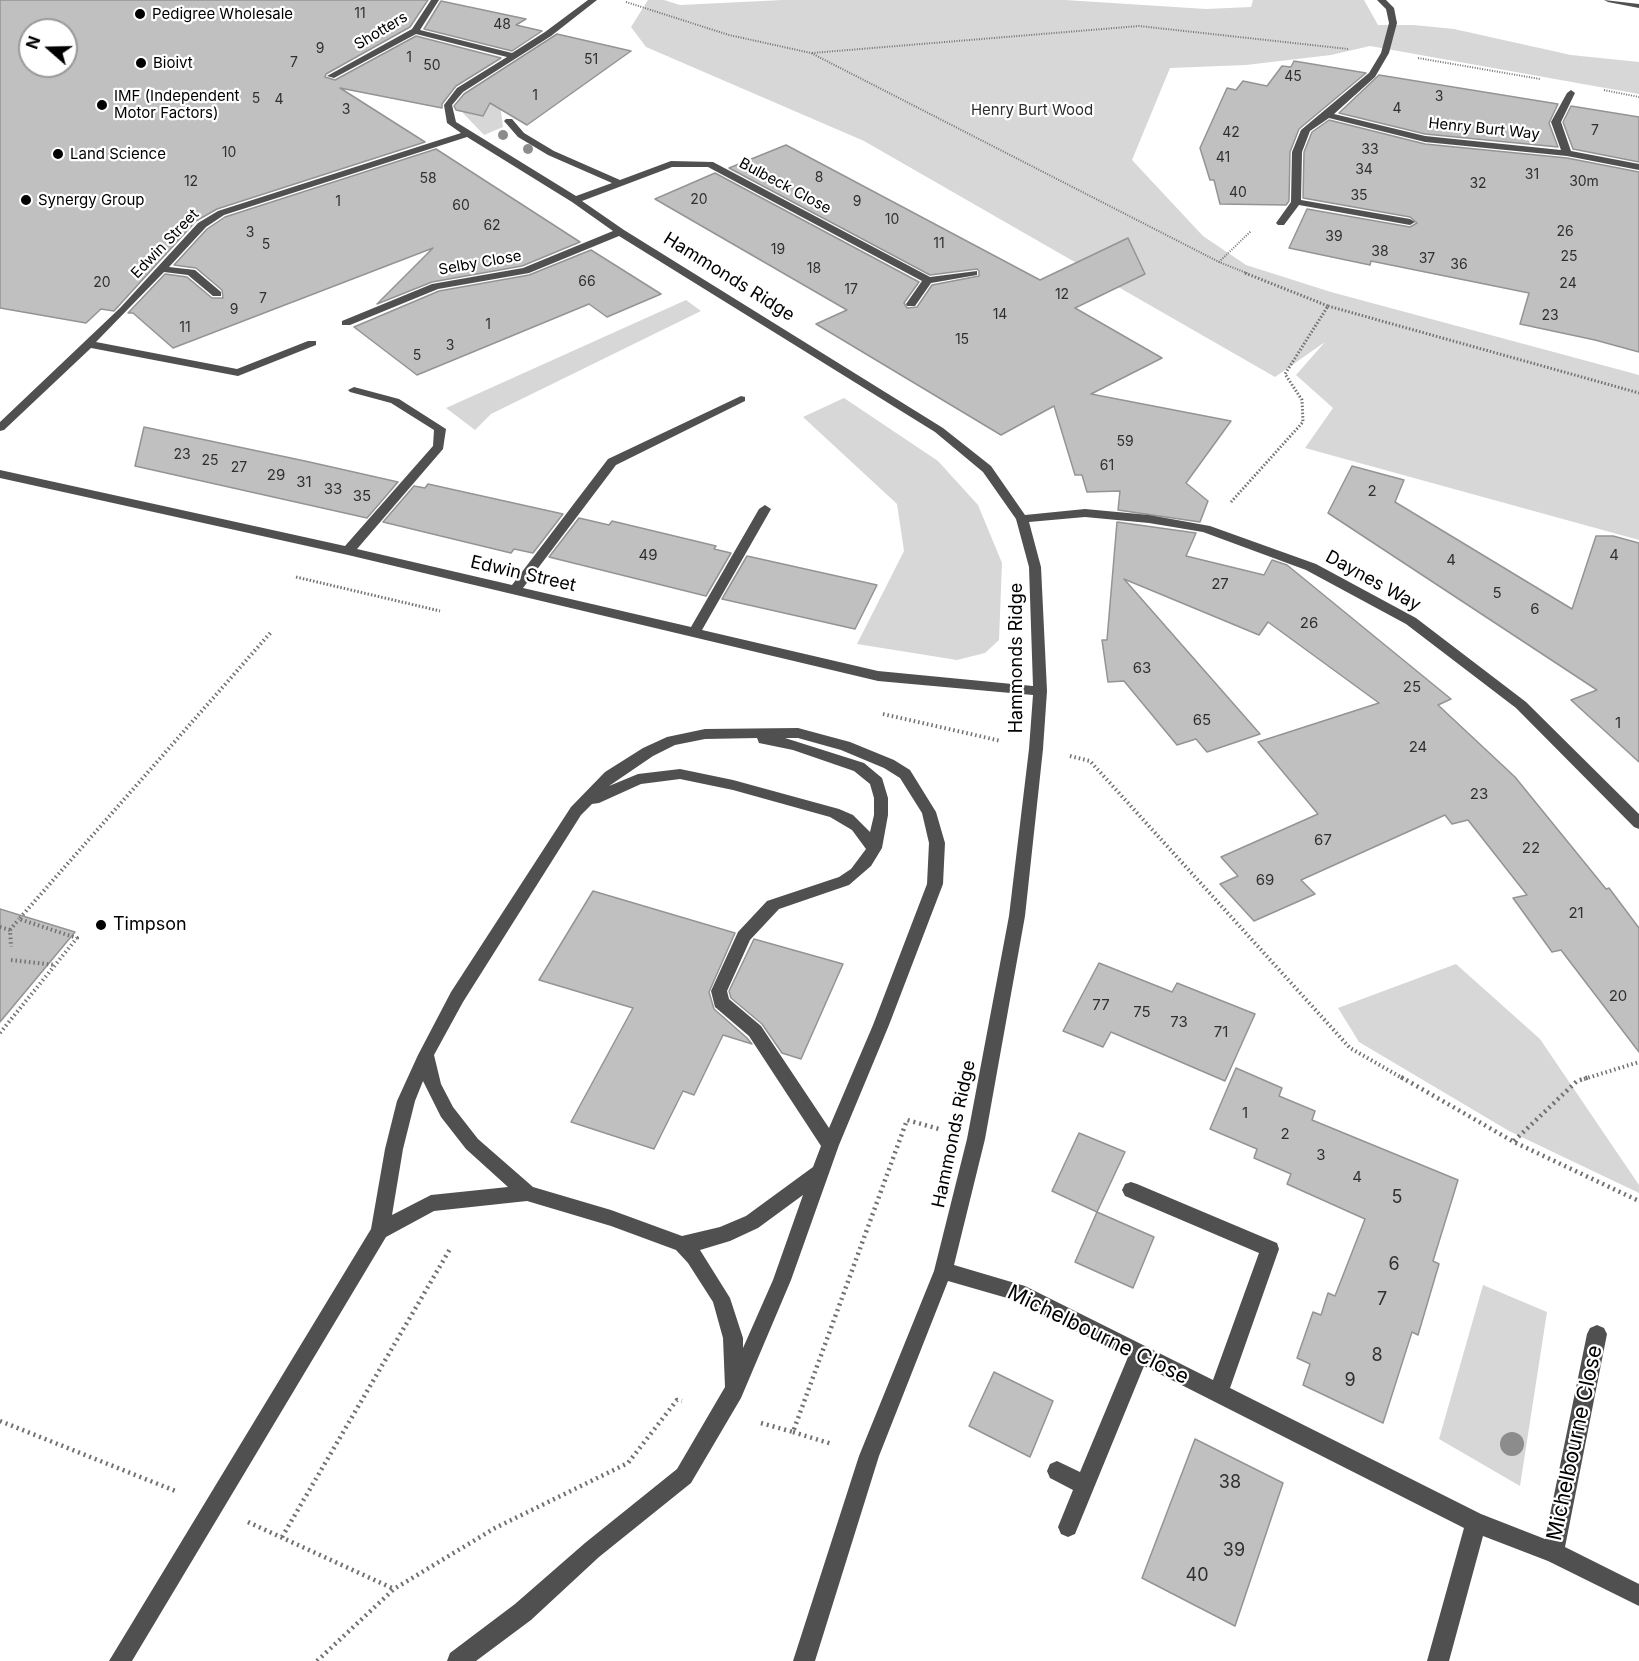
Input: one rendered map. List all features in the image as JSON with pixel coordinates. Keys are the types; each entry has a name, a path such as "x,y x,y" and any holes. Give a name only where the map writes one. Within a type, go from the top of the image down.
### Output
{"street":[{"name":"Shotters","path":"331,76 415,31 435,0"},
{"name":"Hammonds Ridge","path":"593,0 548,34 460,90 448,105 452,123 466,134 575,200 620,232 939,430 987,469 1022,519 1035,567 1040,692 1036,749 1017,916 976,1139 942,1271 869,1456 804,1661"},
{"path":"1281,223 1296,202 1297,152 1306,130 1327,115 1372,75 1385,53 1393,23 1390,8 1381,0"},
{"path":"1608,0 1639,6"},
{"path":"415,31 513,56"},
{"path":"1568,153 1556,123 1571,93"},
{"name":"Henry Burt Way","path":"1327,115 1425,139 1568,153 1639,167"},
{"path":"509,121 521,135 551,153 620,183"},
{"name":"Edwin Street","path":"0,428 88,344 202,225 221,213 466,134"},
{"name":"Bulbeck Close","path":"575,200 671,164 710,164 928,280"},
{"path":"1296,202 1410,222"},
{"name":"Selby Close","path":"346,323 436,286 525,271 620,232"},
{"path":"162,269 191,272 217,294"},
{"path":"911,304 928,280 973,273"},
{"path":"88,344 238,373 312,343"},
{"path":"348,551 439,447 440,438 440,429 395,401 354,390"},
{"path":"515,590 612,462 741,399"},
{"name":"Edwin Street","path":"0,474 348,551 878,676 1040,692"},
{"path":"694,633 765,509"},
{"name":"Daynes Way","path":"1022,519 1085,513 1149,519 1206,529 1311,567 1411,621 1521,705 1639,823"},
{"path":"120,1661 380,1231 394,1149 406,1101 426,1055 457,997 576,811 610,776 648,752 686,737 705,734 798,733 838,743 890,764 905,774 916,788 934,827 938,863 935,884 881,1025 830,1145 782,1280 734,1391 684,1476 592,1550 523,1612 458,1661"},
{"path":"743,734 795,745 859,767 873,776 881,798 881,815 874,848 856,873 844,881 773,905 744,936 719,991 721,1002 755,1031 830,1145"},
{"path":"576,811 600,795 638,779 680,774 733,785 834,813 848,819 874,848"},
{"path":"426,1055 433,1086 447,1112 472,1144 527,1193"},
{"path":"681,1244 723,1235 752,1222 820,1172"},
{"path":"1131,1190 1269,1249 1218,1393"},
{"path":"380,1231 431,1203 527,1193 611,1218 681,1244 695,1257 721,1298 734,1338 734,1391"},
{"name":"Michelbourne Close","path":"942,1271 1018,1292 1476,1524 1553,1552 1639,1595"},
{"name":"Michelbourne Close","path":"1553,1552 1598,1334"},
{"path":"1068,1527 1139,1354"},
{"path":"1058,1471 1084,1485"},
{"path":"1438,1661 1476,1524"}],"path":[{"path":"618,0 729,35 811,53 1218,262 1328,306 1639,393"},
{"path":"811,53 1139,26 1385,53 1541,80"},
{"path":"1599,90 1639,97"},
{"path":"1218,262 1255,228 1281,223"},
{"path":"1206,529 1303,422 1302,400 1285,374 1328,306"},
{"path":"11,947 10,930 19,919 272,631"},
{"path":"1036,749 1090,760 1350,1048 1514,1142 1639,1201"},
{"path":"0,1033 77,938 19,919"},
{"path":"0,927 10,930"},
{"path":"11,960 56,965"},
{"path":"1514,1142 1577,1081 1639,1062"},
{"path":"282,1537 450,1250"},
{"path":"317,1661 394,1589"}],"green space":[{"name":"Henry Burt Wood","path":"648,0 664,0 680,5 783,0 1065,0 1206,9 1251,7 1253,0 1364,0 1378,25 1413,25 1454,29 1571,55 1639,62 1639,94 1370,46 1331,55 1246,65 1170,68 1132,160 1203,236 1246,265 1331,292 1639,375 1639,540 1305,448 1333,408 1296,375 1325,342 1275,377 864,141 646,47 631,27"},
{"path":"469,96 500,104 503,127 484,135 463,113"},
{"path":"686,300 701,311 491,414 475,430 446,408"},
{"path":"844,398 938,461 978,505 1002,563 999,640 985,653 957,660 857,644 904,551 897,504 803,417"},
{"path":"1456,964 1540,1039 1639,1185 1639,1193 1509,1131 1359,1042 1338,1008"},
{"path":"1483,1285 1547,1312 1520,1486 1439,1439"}],"building":[{"path":"0,0 428,0 410,27 326,74 325,77 335,80 416,36 501,58 456,86 442,104 442,108 340,88 425,142 217,209 196,221 114,311 101,309 86,323 0,308"},
{"path":"441,1 526,19 516,25 542,31 512,51 424,29"},
{"path":"557,34 631,51 527,125 490,103 483,116 456,110 454,106 464,94"},
{"path":"1294,61 1366,73 1299,129 1290,152 1289,201 1286,205 1220,204 1214,180 1210,180 1200,148 1227,88 1236,90 1243,81 1267,86 1282,66 1291,67"},
{"path":"1379,75 1558,104 1549,123 1558,147 1425,134 1339,113"},
{"path":"1571,106 1639,117 1639,162 1573,149 1563,122"},
{"path":"1329,120 1425,144 1567,158 1639,172 1639,352 1520,324 1529,293 1371,261 1370,265 1289,248 1307,209 1410,227 1417,223 1410,217 1303,198 1304,152 1312,132"},
{"path":"786,145 1040,280 1128,238 1145,274 1075,308 1162,358 1091,394 1231,421 1186,483 1208,501 1200,522 1118,510 1120,491 1087,492 1082,475 1075,475 1054,406 1001,435 816,324 847,310 655,199 715,173 919,282 904,303 907,308 917,307 932,285 979,276 977,269 930,275 729,168"},
{"path":"436,149 580,242 522,266 432,282 377,304 433,248 173,348 133,313 128,313 165,274 187,277 212,298 223,298 222,290 196,268 174,265 207,229 225,217"},
{"path":"591,250 661,294 607,317 589,304 417,375 354,327 439,291 529,275"},
{"path":"144,427 398,482 367,518 135,466"},
{"path":"1352,466 1404,480 1395,502 1572,609 1596,536 1613,536 1639,543 1639,762 1571,700 1597,690 1328,513"},
{"path":"428,484 563,514 533,553 514,549 511,553 383,522 414,486 425,488"},
{"path":"579,518 609,525 612,521 716,546 714,549 731,553 706,596 549,557"},
{"path":"1117,522 1196,533 1186,556 1264,575 1272,560 1287,565 1451,699 1438,705 1515,777 1606,889 1609,888 1639,928 1639,1052 1561,950 1552,952 1513,898 1527,895 1468,820 1452,824 1445,815 1301,880 1315,894 1254,921 1220,884 1238,876 1221,857 1318,814 1258,742 1379,703 1268,622 1259,635 1124,579 1260,734 1207,752 1196,739 1177,745 1124,681 1108,682 1102,640 1107,640"},
{"path":"747,556 877,585 855,629 722,599"},
{"path":"593,891 735,933 709,992 714,1009 752,1044 723,1035 694,1095 683,1091 654,1149 571,1122 633,1008 539,980"},
{"path":"0,909 75,932 0,1022"},
{"path":"754,939 843,964 801,1059 782,1053 762,1024 731,998 729,991"},
{"path":"1099,963 1172,992 1177,983 1255,1014 1225,1081 1111,1032 1103,1047 1063,1031"},
{"path":"1236,1068 1282,1088 1279,1096 1315,1111 1312,1120 1458,1180 1433,1261 1439,1264 1418,1335 1412,1332 1383,1423 1303,1385 1310,1364 1297,1358 1313,1312 1321,1315 1328,1293 1335,1296 1365,1219 1287,1184 1291,1174 1254,1158 1257,1149 1210,1129"},
{"path":"1079,1133 1125,1152 1097,1212 1052,1191"},
{"path":"1097,1212 1154,1237 1133,1288 1075,1262"},
{"path":"994,1372 1053,1401 1030,1457 969,1426"},
{"path":"1195,1439 1283,1483 1235,1626 1142,1578"}],"place":[{"name":"Pedigree Wholesale","path":"140,14"},
{"name":"Bioivt","path":"141,63"},
{"name":"IMF (Independent Motor Factors)","path":"102,105"},
{"name":"Land Science","path":"58,154"},
{"name":"Synergy Group","path":"26,200"},
{"name":"Timpson","path":"101,925"}]}
